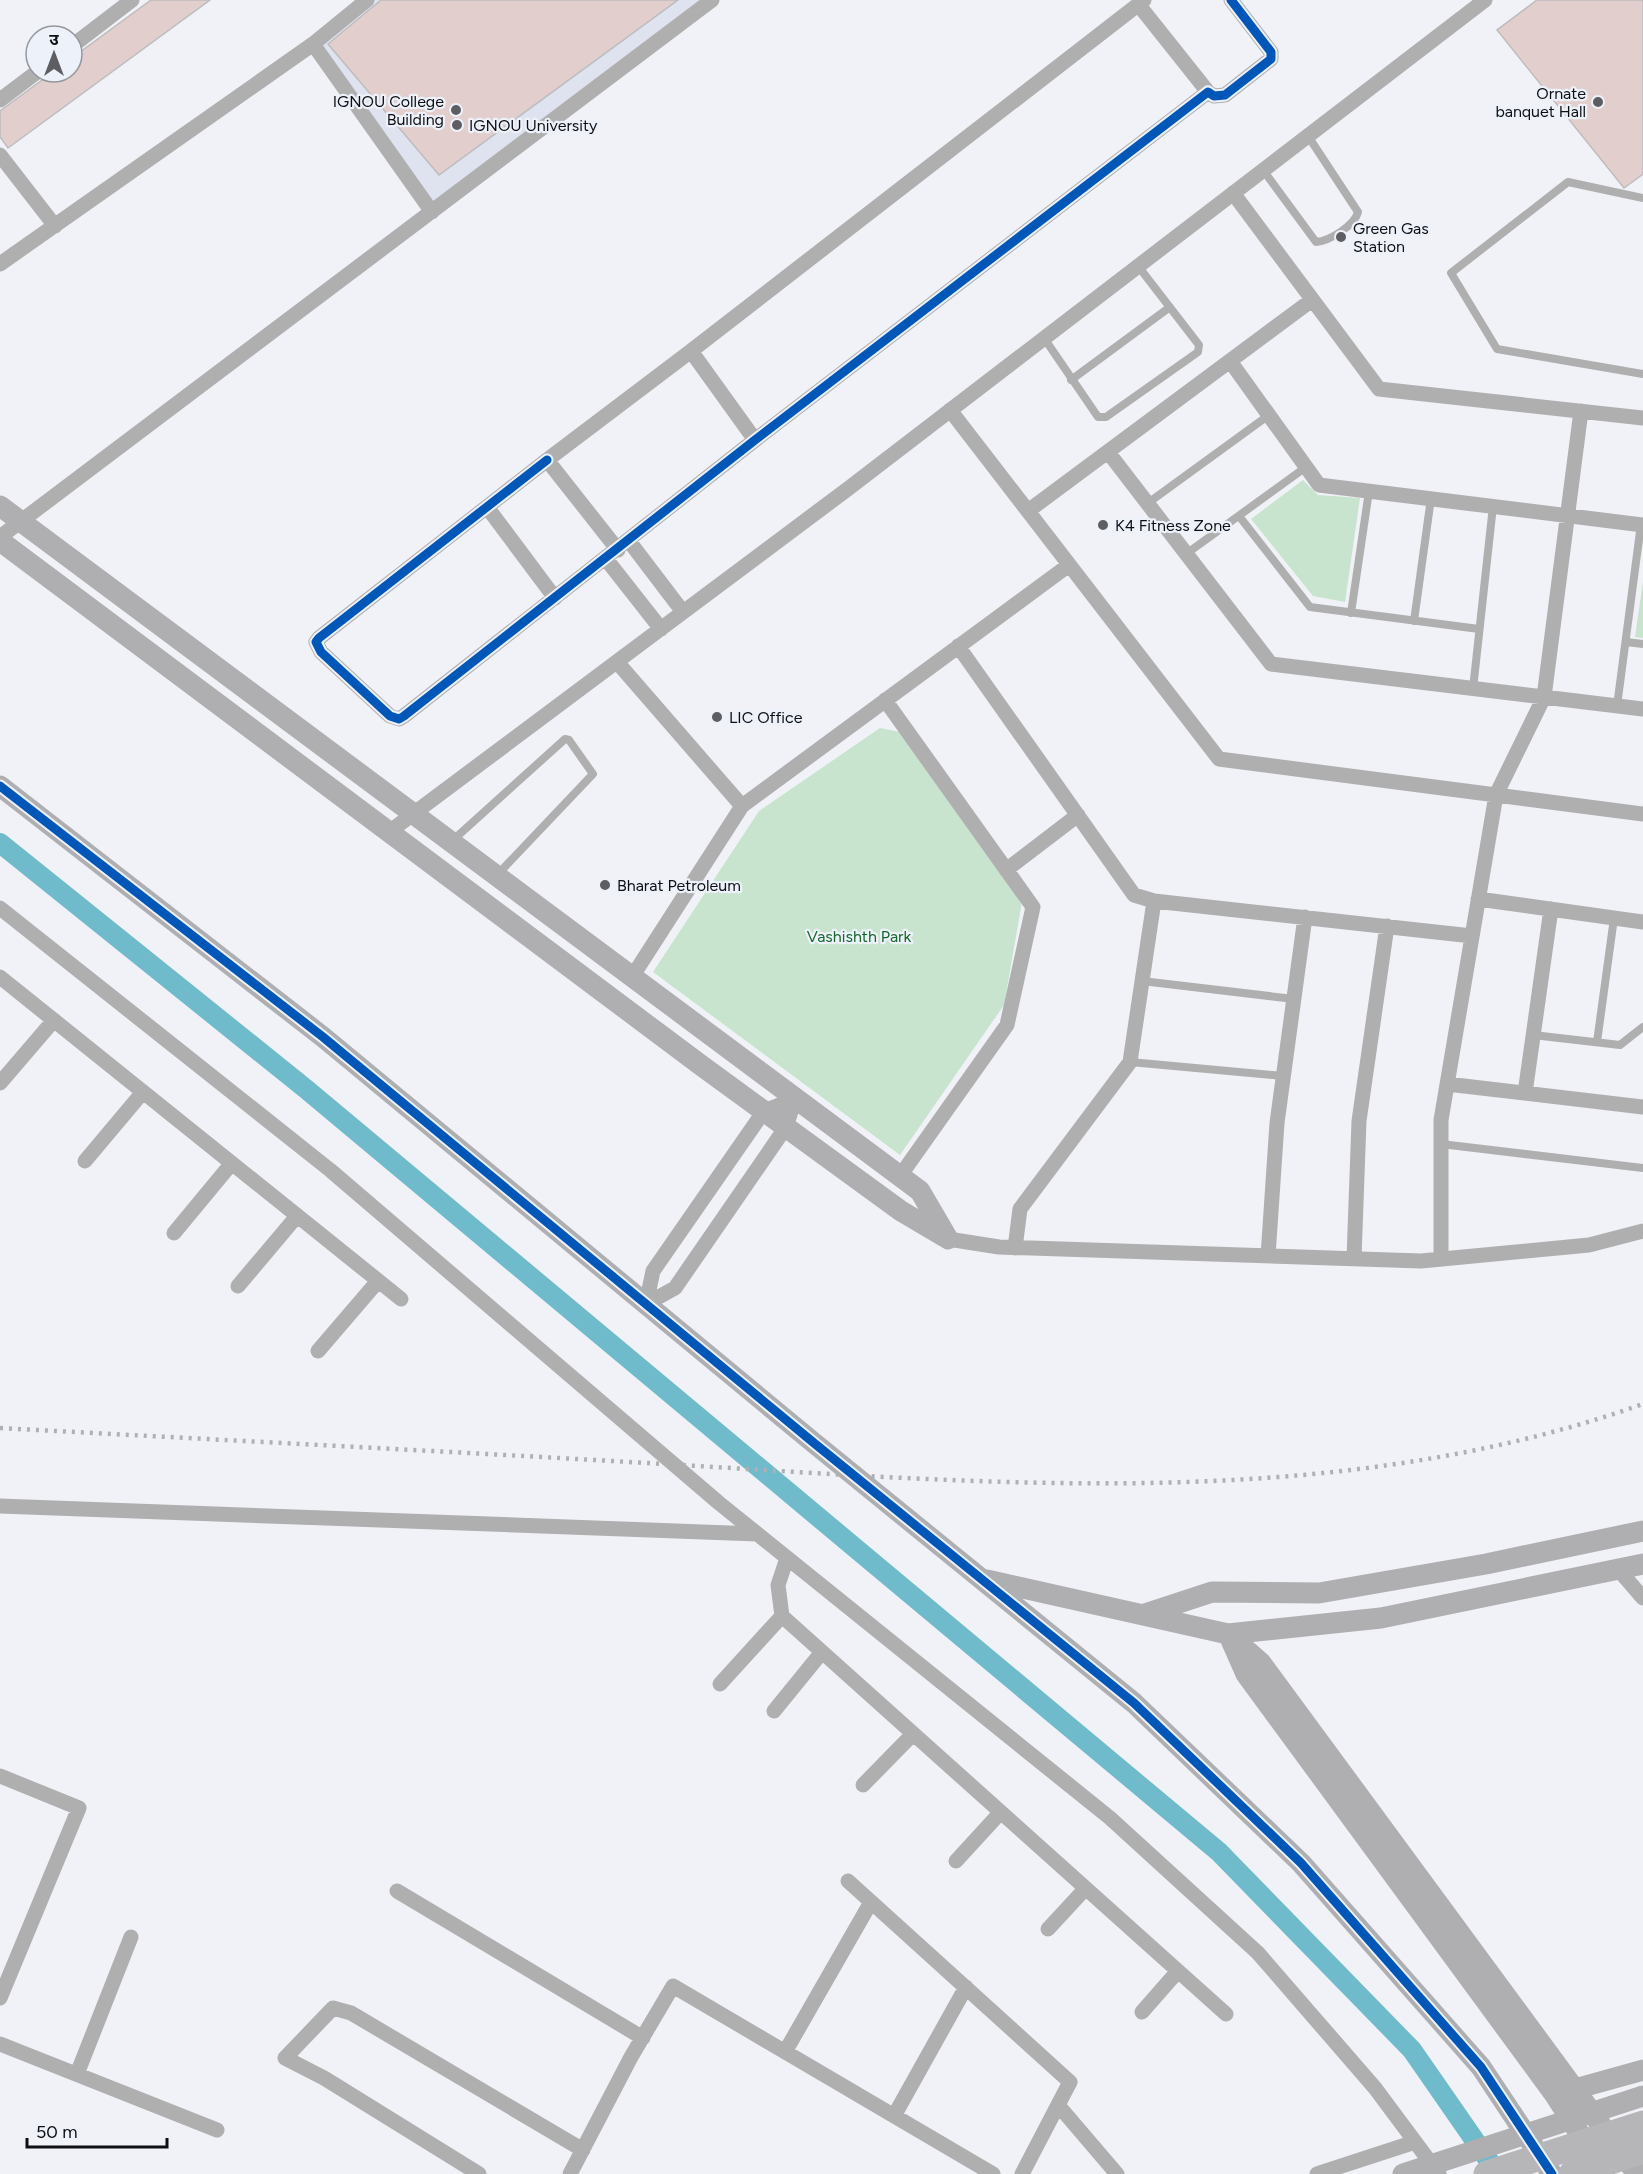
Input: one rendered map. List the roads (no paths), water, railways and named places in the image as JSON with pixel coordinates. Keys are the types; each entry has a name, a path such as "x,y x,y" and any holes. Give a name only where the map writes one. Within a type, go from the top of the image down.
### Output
{"highway":[{"path":"1487,2174 1642,2133"},
{"path":"1572,2174 1642,2133"}],"street":[{"path":"84,37 132,0"},
{"path":"0,264 313,44 367,0"},
{"path":"712,0 0,539 764,1111 901,1211 948,1239 1015,1248 1441,1259 1589,1245 1643,1231"},
{"path":"1208,92 755,440 618,550 399,719 390,716 321,652 316,642 319,638 1141,2 1208,92 1214,96 1225,95 1272,55 1231,0"},
{"path":"389,832 950,410 1485,0"},
{"path":"313,44 432,212"},
{"path":"0,100 24,82"},
{"path":"0,155 55,226"},
{"path":"1233,194 1379,389 1643,418"},
{"path":"1028,511 1312,300"},
{"path":"691,351 755,440"},
{"path":"1230,361 1319,485 1642,525"},
{"path":"950,410 1219,759 1643,814"},
{"path":"1441,1259 1441,1120 1496,795 1544,697 1581,411"},
{"path":"1108,452 1271,664 1643,709"},
{"path":"547,460 618,550 683,612"},
{"path":"0,506 920,1191 948,1239"},
{"path":"487,507 555,597"},
{"path":"618,550 661,629"},
{"path":"632,977 742,806 1069,565"},
{"path":"958,646 1134,895 1154,901 1472,936"},
{"path":"617,662 742,806"},
{"path":"885,700 1033,907 1007,1025 900,1176"},
{"path":"0,786 323,1037 1134,1702 1301,1863 1481,2067 1552,2174"},
{"path":"1006,870 1078,815"},
{"path":"1478,899 1643,922"},
{"path":"1015,1248 1020,1209 1130,1062 1154,901"},
{"path":"0,908 330,1170 757,1534 1110,1818 1258,1953 1375,2088 1439,2174"},
{"path":"1525,1093 1551,909"},
{"path":"1268,1256 1277,1123 1305,917"},
{"path":"1354,1258 1359,1121 1387,926"},
{"path":"0,977 401,1299"},
{"path":"0,1083 54,1020"},
{"path":"1448,1084 1643,1107"},
{"path":"85,1161 143,1092"},
{"path":"646,1304 653,1272 764,1111 795,1099"},
{"path":"646,1304 675,1288 786,1127 795,1099"},
{"path":"174,1233 232,1163"},
{"path":"238,1286 297,1216"},
{"path":"318,1352 378,1281"},
{"path":"0,1506 757,1534"},
{"path":"1142,1615 1212,1592 1319,1593 1486,1564 1643,1531"},
{"path":"788,1558 778,1585 782,1616 1226,2014"},
{"path":"982,1579 1228,1634 1381,1618 1643,1564"},
{"path":"1618,1569 1643,1598"},
{"path":"720,1684 782,1616"},
{"path":"1228,1634 1246,1674 1565,2092 1637,2174"},
{"path":"774,1711 822,1652"},
{"path":"862,1785 913,1734"},
{"path":"0,1776 79,1808 0,1998"},
{"path":"956,1861 1000,1813"},
{"path":"848,1881 1070,2082 1022,2174"},
{"path":"1048,1929 1085,1889"},
{"path":"397,1891 643,2038"},
{"path":"785,2052 871,1902"},
{"path":"77,2074 131,1937"},
{"path":"1142,2012 1178,1971"},
{"path":"570,2174 673,1986 993,2174"},
{"path":"894,2116 966,1987"},
{"path":"478,2174 324,2078 285,2058 333,2008 351,2013 583,2150"},
{"path":"0,2044 217,2130"},
{"path":"1565,2092 1643,2070"},
{"path":"1565,2092 1606,2174"},
{"path":"1404,2174 1635,2098"},
{"path":"1058,2105 1117,2174"},
{"path":"1317,2174 1415,2142"}],"lane":[{"path":"1263,171 1317,242 1326,241 1357,218 1358,212 1308,136"},
{"path":"1643,198 1568,182 1450,273 1497,349 1643,374"},
{"path":"1044,338 1098,417 1107,417 1198,352 1199,345 1138,266"},
{"path":"1071,380 1170,308"},
{"path":"1148,503 1269,415"},
{"path":"1186,554 1306,467"},
{"path":"1351,613 1369,491"},
{"path":"1414,621 1431,498"},
{"path":"1473,689 1493,506"},
{"path":"1239,516 1310,607 1479,629"},
{"path":"1617,706 1642,525"},
{"path":"1626,642 1643,644"},
{"path":"451,842 565,740 569,740 593,774 496,876"},
{"path":"1597,1042 1614,918"},
{"path":"1142,981 1294,999"},
{"path":"1533,1035 1620,1045 1643,1027"},
{"path":"1130,1062 1283,1076"},
{"path":"1441,1144 1643,1168"}],"waterway":[{"path":"0,843 306,1089 1219,1852 1412,2050 1498,2174"}],"railway":[{"path":"0,1428 910,1478 1034,1483 1158,1483 1281,1477 1403,1463 1524,1439 1643,1404"}],"place":[{"name":"Ornate banquet Hall","path":"1598,102"},
{"name":"IGNOU College Building","path":"456,110"},
{"name":"IGNOU University","path":"457,125"},
{"name":"Green Gas Station","path":"1341,237"},
{"name":"K4 Fitness Zone","path":"1103,525"},
{"name":"LIC Office","path":"717,717"},
{"name":"Bharat Petroleum","path":"605,885"}],"park label":[{"name":"Vashishth Park","path":"859,936"}]}
